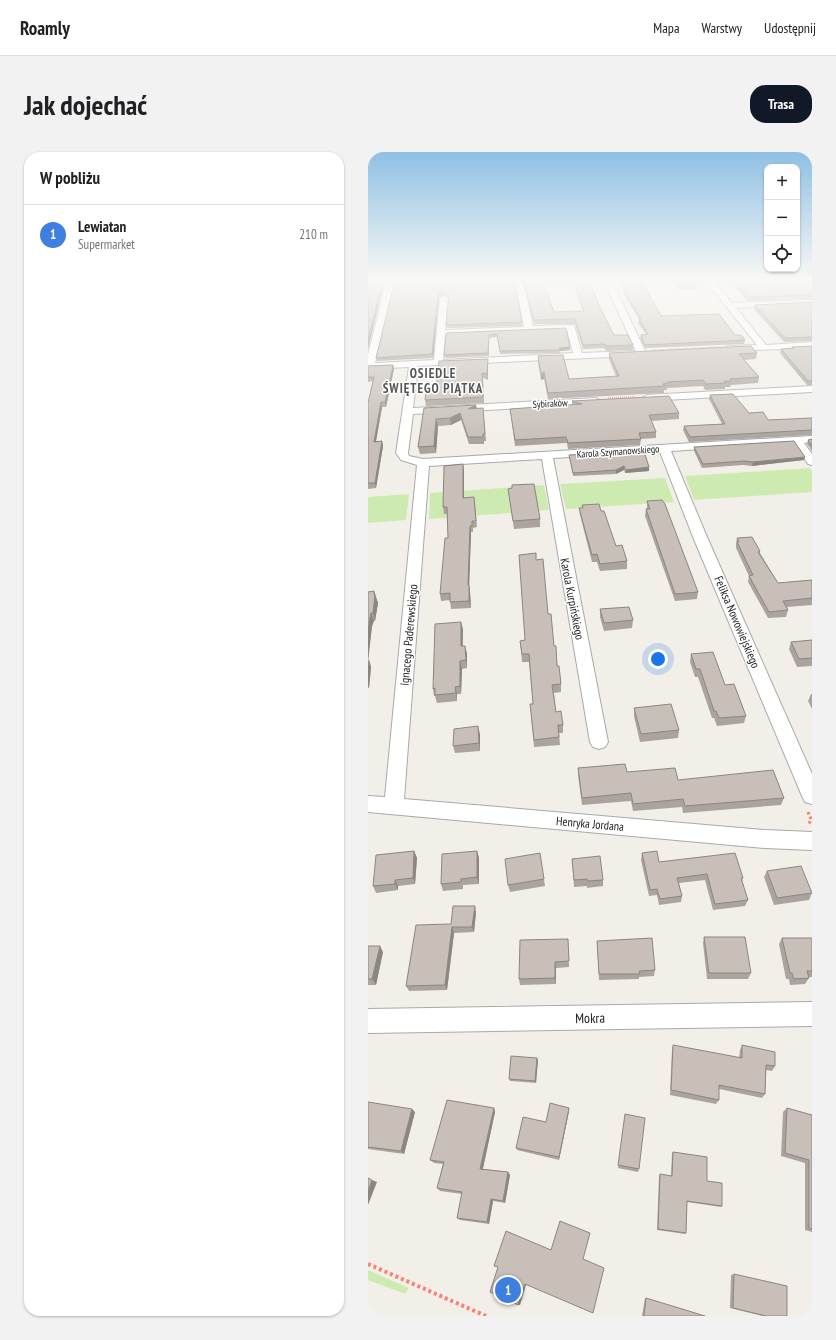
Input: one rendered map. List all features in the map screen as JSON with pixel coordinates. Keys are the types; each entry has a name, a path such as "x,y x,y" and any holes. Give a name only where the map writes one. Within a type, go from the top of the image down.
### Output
{"street":[{"path":"377,333 369,366 645,353 635,333"},
{"path":"438,362 441,333"},
{"path":"573,333 578,356"},
{"path":"752,333 763,347"},
{"path":"717,349 812,345"},
{"path":"414,364 402,455 409,460 423,463"},
{"path":"638,398 812,389"},
{"name":"Sybiraków","path":"408,411 607,399"},
{"name":"Karola Szymanowskiego","path":"423,463 812,439"},
{"path":"797,440 812,462"},
{"name":"Feliksa Nowowiejskiego","path":"664,448 703,544 812,796"},
{"name":"Karola Kurpińskiego","path":"547,455 599,742"},
{"name":"Ignacego Paderewskiego","path":"394,807 423,463"},
{"name":"Henryka Jordana","path":"368,804 765,839 812,841"},
{"name":"Mokra","path":"368,1021 812,1014"}],"path":[{"path":"607,399 638,398"},
{"path":"368,1264 486,1316"}],"green space":[{"path":"810,468 812,471 812,492 694,500 685,476"},
{"path":"665,478 674,502 566,509 560,484"},
{"path":"544,485 549,510 429,519 430,493"},
{"path":"409,494 406,520 368,523 368,497"},
{"path":"368,1270 409,1288 405,1294 368,1280"}],"building":[{"path":"382,333 434,333 432,354 376,358"},
{"path":"446,333 567,333 570,347 559,348 560,350 500,351 497,334 489,335 488,353 444,355"},
{"path":"579,333 628,335 633,345 606,346 605,344 583,345"},
{"path":"734,333 735,335 741,335 745,340 645,345 641,335"},
{"path":"781,333 812,333 812,337 785,338"},
{"path":"751,346 757,353 739,354 759,377 730,379 731,381 724,381 726,383 706,384 703,380 667,382 668,383 663,384 665,386 548,393 544,372 541,374 538,356 563,355 569,379 619,376 609,353"},
{"path":"812,346 812,381 808,381 781,349"},
{"path":"488,359 487,374 482,373 483,397 425,400 426,392 436,391 439,361"},
{"path":"393,365 385,402 381,402 374,442 382,441 375,483 368,483 368,403 374,377 368,377 368,366"},
{"path":"733,394 749,413 763,412 768,420 812,418 812,430 690,437 684,426 725,424 710,395"},
{"path":"669,396 679,413 649,415 656,432 639,433 641,439 568,443 566,437 515,440 510,409 582,404 572,401"},
{"path":"476,405 468,409 483,408 485,434 483,434 483,437 468,437 460,413 450,418 436,419 434,446 418,447 424,408"},
{"path":"812,439 812,446 808,440"},
{"path":"794,441 805,457 753,462 744,461 703,464 694,447"},
{"path":"644,451 649,467 626,470 624,466 616,470 573,473 569,455"},
{"path":"463,464 463,498 474,497 476,521 472,521 472,526 470,526 468,585 469,601 450,602 450,593 440,594 445,538 448,538 447,507 443,507 444,466"},
{"path":"534,484 540,519 513,521 508,489 512,488 512,485"},
{"path":"662,500 665,504 698,592 675,594 646,509 650,509 647,501"},
{"path":"599,504 601,511 604,511 616,546 622,545 627,561 600,564 597,554 592,555 579,508 583,508 582,505"},
{"path":"752,537 760,551 758,552 778,583 812,580 812,598 783,601 788,610 769,612 749,576 753,575 737,542 739,542 737,538"},
{"path":"536,553 536,560 543,559 548,614 551,614 554,646 556,646 557,666 559,666 561,684 552,685 556,712 561,711 563,725 558,725 559,737 534,740 530,704 533,704 529,654 522,654 520,641 525,640 519,555"},
{"path":"374,591 373,613 371,613 368,632 368,592"},
{"path":"629,607 633,620 604,623 600,609"},
{"path":"461,622 461,646 465,646 466,660 460,661 460,686 455,687 456,693 435,695 435,688 433,689 435,624"},
{"path":"812,640 812,658 799,659 791,642"},
{"path":"713,652 725,685 734,684 746,716 719,718 716,711 714,711 700,669 696,669 691,654"},
{"path":"671,704 679,730 641,734 634,708"},
{"path":"478,726 479,743 453,746 454,729"},
{"path":"625,764 627,772 675,768 678,780 773,770 784,798 685,806 683,799 633,804 631,793 582,798 578,768"},
{"path":"414,851 413,878 395,880 395,884 373,886 376,855"},
{"path":"477,851 477,877 461,879 461,882 441,884 442,854"},
{"path":"657,851 659,862 735,853 748,900 715,904 707,874 677,878 682,896 660,899 657,889 650,890 642,853"},
{"path":"540,853 544,879 508,885 505,859"},
{"path":"600,856 603,880 574,880 572,859"},
{"path":"801,866 812,893 777,898 767,871"},
{"path":"453,906 475,906 472,927 452,927 445,985 406,986 416,925 451,924"},
{"path":"704,937 745,937 751,973 709,973"},
{"path":"652,938 655,970 639,971 640,974 599,974 597,941"},
{"path":"782,938 812,938 812,971 807,971 809,978 794,979 792,973 790,973"},
{"path":"568,939 569,961 555,962 555,978 519,979 520,940"},
{"path":"368,946 380,946 372,979 368,979"},
{"path":"673,1045 742,1058 742,1045 775,1052 775,1066 766,1065 765,1094 719,1085 719,1100 671,1090"},
{"path":"511,1056 537,1058 535,1081 509,1079"},
{"path":"447,1100 494,1108 480,1169 508,1172 503,1201 491,1199 487,1222 457,1218 462,1192 437,1188 444,1162 430,1160"},
{"path":"368,1102 412,1109 401,1151 368,1147"},
{"path":"550,1103 569,1108 559,1157 516,1148 523,1117 546,1122"},
{"path":"787,1108 812,1115 812,1229 809,1228 809,1160 785,1153"},
{"path":"625,1114 645,1118 639,1169 618,1165"},
{"path":"673,1152 707,1157 707,1181 722,1183 722,1206 687,1201 686,1233 658,1229 660,1174 672,1176"},
{"path":"368,1178 372,1180 368,1191"},
{"path":"560,1221 590,1233 583,1259 604,1268 593,1313 525,1284 518,1305 490,1292 498,1267 494,1266 506,1231 551,1250"},
{"path":"734,1274 787,1286 787,1316 766,1316 733,1308"},
{"path":"646,1298 705,1316 644,1316"}],"place":[{"name":"Lewiatan","path":"508,1290"}],"district":[{"name":"OSIEDLE ŚWIĘTEGO PIĄTKA","path":"433,380"}]}
